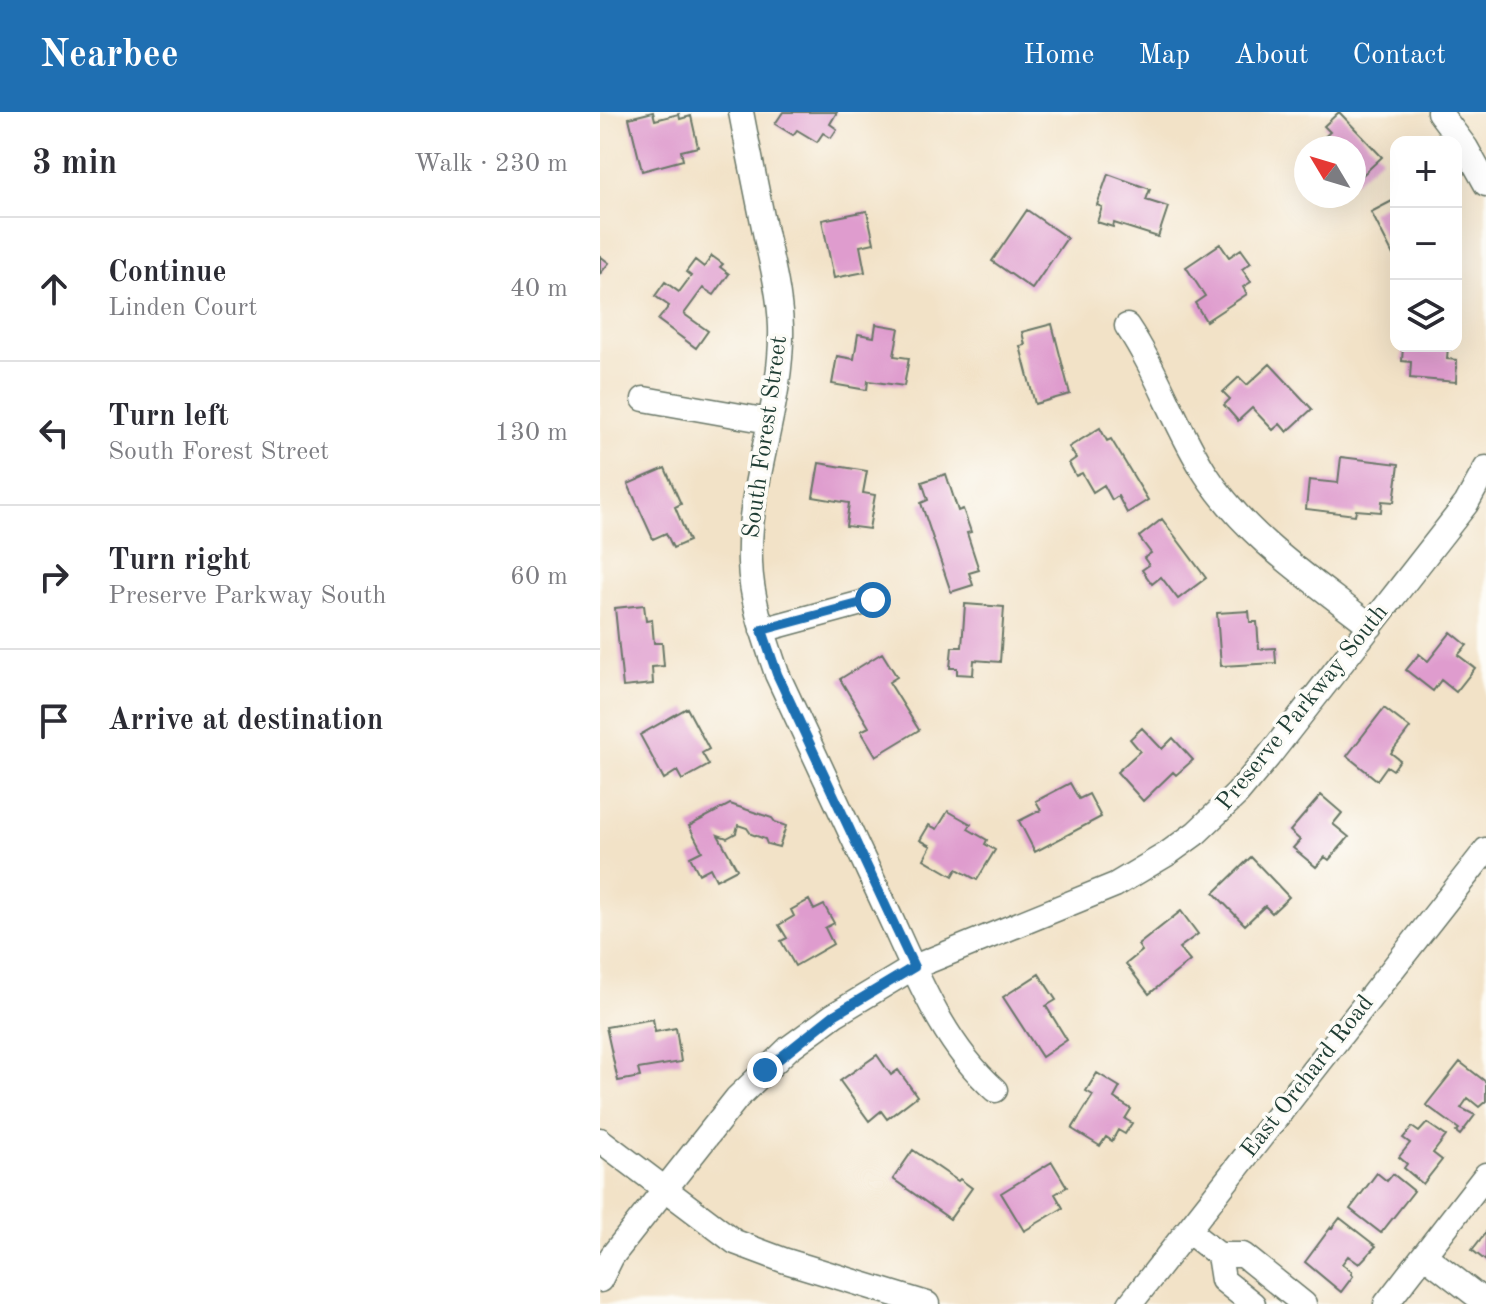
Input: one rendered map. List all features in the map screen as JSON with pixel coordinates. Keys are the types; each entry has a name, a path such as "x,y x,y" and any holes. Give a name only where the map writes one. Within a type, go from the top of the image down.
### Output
{"street":[{"name":"South Forest Street","path":"741,112 778,292 781,328 779,368 752,518 752,587 762,630 777,674 954,1046 995,1090"},
{"path":"1439,112 1466,148 1486,184"},
{"path":"1127,326 1195,457 1224,498 1261,539 1371,626"},
{"path":"644,399 769,421"},
{"name":"Preserve Parkway South","path":"600,1280 612,1256 737,1098 789,1048 834,1015 914,967 1115,885 1196,833 1253,776 1466,504 1486,468"},
{"path":"762,630 873,600"},
{"name":"East Orchard Road","path":"1130,1304 1486,850"},
{"path":"600,1140 715,1228 752,1250 891,1298 927,1304"},
{"path":"1386,1304 1486,1175"},
{"path":"1188,1231 1219,1255 1243,1255 1304,1304"},
{"path":"1219,1255 1223,1280 1253,1304"},
{"path":"1424,1255 1486,1303"}],"building":[{"path":"653,112 655,120 679,114 680,119 691,116 698,147 681,151 683,160 642,171 629,118"},
{"path":"783,112 837,112 830,124 837,129 831,138 823,133 817,142 797,130 793,135 775,124"},
{"path":"1339,112 1362,136 1326,136 1330,132 1324,126"},
{"path":"1366,140 1382,157 1366,172"},
{"path":"1108,174 1150,189 1146,200 1168,207 1158,237 1114,223 1113,227 1097,222 1102,207 1097,205"},
{"path":"1390,202 1390,249 1371,212"},
{"path":"1027,210 1067,238 1032,289 992,261"},
{"path":"867,211 874,243 860,246 865,272 834,278 822,220"},
{"path":"1220,244 1229,257 1241,249 1251,263 1242,269 1251,282 1243,287 1247,294 1206,321 1195,303 1205,296 1186,267"},
{"path":"600,256 609,263 600,274"},
{"path":"712,256 723,264 720,267 729,274 714,295 703,288 684,314 708,331 696,348 658,320 669,306 655,296 665,282 679,292 691,276 686,272 695,260 704,267"},
{"path":"876,324 899,328 894,356 909,358 904,386 868,381 867,390 832,384 837,356 854,359 858,334 874,337"},
{"path":"1052,324 1070,394 1035,404 1020,346 1025,345 1022,332"},
{"path":"1403,352 1448,352 1447,359 1457,360 1456,382 1410,378 1411,362 1402,361"},
{"path":"1270,364 1312,409 1287,432 1280,424 1273,430 1252,408 1238,421 1224,405 1230,399 1223,392 1239,377 1247,385"},
{"path":"1100,428 1107,441 1111,439 1148,500 1127,513 1118,496 1112,500 1104,485 1093,492 1082,473 1076,476 1069,463 1076,458 1069,447"},
{"path":"1341,457 1399,464 1394,502 1382,501 1381,512 1356,510 1355,515 1306,509 1309,480 1338,483"},
{"path":"819,463 867,471 863,493 875,495 869,529 846,526 849,503 813,497"},
{"path":"665,468 681,504 675,507 689,541 673,548 666,533 653,539 628,484"},
{"path":"946,474 958,511 963,509 971,532 967,533 979,570 969,573 973,585 951,592 921,503 928,500 922,482"},
{"path":"1162,519 1206,578 1178,599 1161,577 1152,584 1142,570 1149,565 1144,558 1151,553 1139,537"},
{"path":"965,604 1004,607 1000,662 974,660 973,675 957,674 957,668 950,668 952,647 962,647"},
{"path":"644,605 646,621 652,620 654,643 662,643 664,666 652,667 653,684 623,687 615,608"},
{"path":"1249,611 1250,622 1257,622 1259,649 1275,648 1276,663 1221,666 1217,613"},
{"path":"1451,632 1467,645 1458,655 1475,668 1456,692 1441,680 1433,691 1406,670 1419,654 1428,661"},
{"path":"882,653 897,677 889,682 919,730 876,756 861,731 869,727 840,679"},
{"path":"687,708 709,749 702,753 709,765 682,780 677,771 664,779 640,735"},
{"path":"1384,708 1410,728 1391,753 1400,760 1393,770 1387,766 1377,780 1347,756"},
{"path":"1142,728 1162,749 1173,738 1193,760 1176,775 1173,772 1143,801 1117,772 1140,751 1130,739"},
{"path":"1070,783 1079,799 1089,794 1101,817 1035,852 1019,821 1041,810 1036,801"},
{"path":"1321,795 1342,813 1333,824 1349,837 1329,860 1325,857 1316,867 1293,848 1300,840 1290,831"},
{"path":"730,804 786,826 779,847 767,844 765,839 738,825 736,833 727,838 718,835 737,869 716,880 710,868 699,874 690,857 702,851 689,826"},
{"path":"948,811 971,824 968,829 987,840 985,844 995,850 977,880 957,869 953,876 924,859 931,846 920,840 929,825 937,829"},
{"path":"1251,857 1289,897 1272,913 1265,906 1245,925 1214,893"},
{"path":"809,900 814,910 824,905 834,923 825,928 833,944 795,966 781,941 787,938 779,925 794,916 791,910"},
{"path":"1181,911 1198,934 1179,948 1190,961 1149,994 1126,964 1142,951 1138,945"},
{"path":"1039,974 1056,1000 1046,1006 1067,1040 1042,1057 1003,997"},
{"path":"653,1019 655,1032 676,1028 681,1062 638,1069 640,1077 618,1081 606,1027"},
{"path":"877,1055 891,1075 898,1070 917,1096 887,1119 881,1111 869,1121 840,1081"},
{"path":"1460,1062 1486,1082 1486,1101 1479,1107 1468,1098 1461,1108 1475,1115 1460,1135 1456,1132 1459,1129 1426,1105"},
{"path":"1097,1073 1120,1087 1114,1098 1131,1109 1125,1119 1132,1123 1125,1134 1118,1130 1112,1141 1106,1137 1100,1146 1072,1129 1093,1095 1086,1091"},
{"path":"1427,1123 1446,1136 1433,1153 1442,1160 1423,1184 1404,1168 1407,1164 1399,1157 1410,1143 1403,1138 1412,1127 1419,1132"},
{"path":"913,1150 972,1188 950,1219 893,1179"},
{"path":"1052,1162 1067,1187 1055,1194 1063,1208 1024,1231 1001,1193"},
{"path":"1377,1173 1387,1181 1393,1174 1414,1191 1381,1233 1350,1209"},
{"path":"1340,1218 1376,1246 1359,1264 1348,1256 1342,1264 1353,1276 1341,1292 1305,1262"},
{"path":"1486,1232 1486,1261 1472,1250"}],"route":[{"path":"765,1070 834,1015 914,967 777,674 762,630 873,600"}]}
